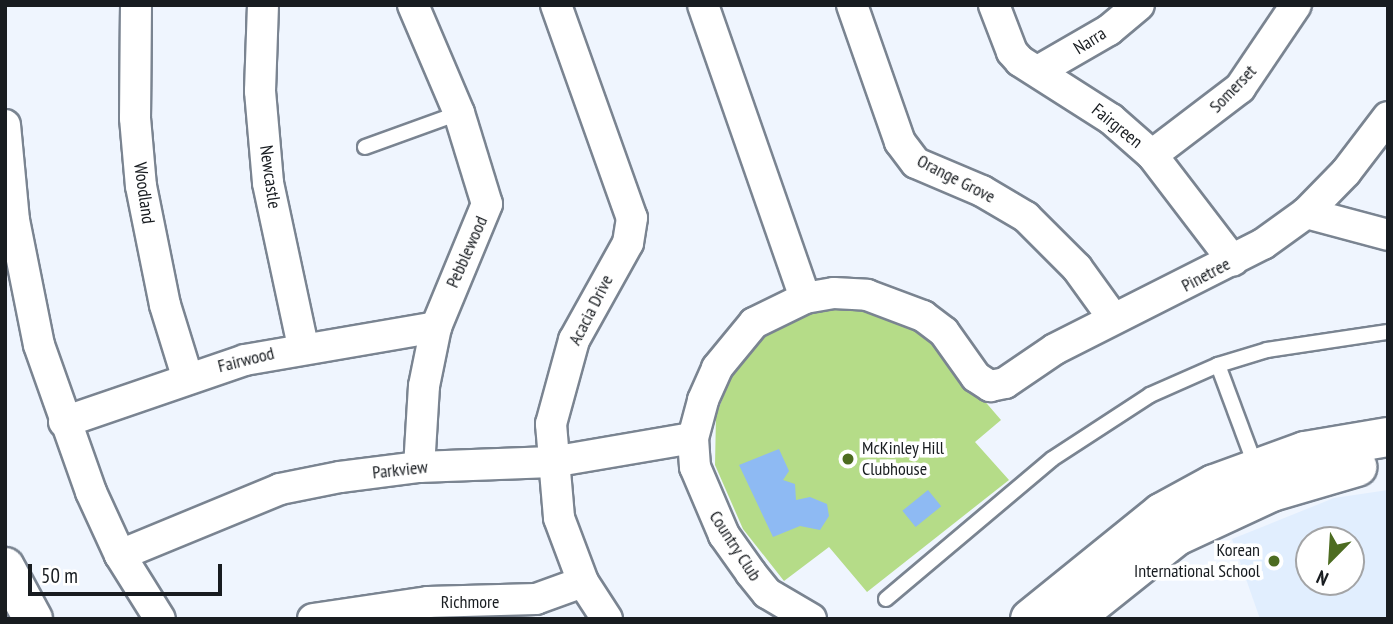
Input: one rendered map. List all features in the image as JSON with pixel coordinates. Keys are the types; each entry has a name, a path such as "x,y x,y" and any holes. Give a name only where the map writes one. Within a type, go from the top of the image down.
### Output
{"main road":[{"path":"1073,619 1177,536 1305,451 1388,437"},
{"path":"1030,619 1161,513 1264,480 1310,478 1388,463"},
{"path":"5,567 33,619"}],"street":[{"name":"Woodland","path":"136,5 135,118 141,186 165,305 187,376"},
{"name":"Newcastle","path":"263,5 260,91 268,183 303,346"},
{"name":"Pebblewood","path":"412,5 459,113 487,204 436,327 423,397 419,467"},
{"name":"Acacia Drive","path":"556,5 632,218 632,230 564,366 551,424 552,462 559,518 583,582 607,619"},
{"path":"703,5 806,298"},
{"name":"Orange Grove","path":"852,5 900,142 916,163 982,191 1026,217 1077,268 1113,318"},
{"name":"Fairgreen","path":"994,5 1012,52 1111,119 1152,155 1233,261"},
{"name":"Narra","path":"1038,71 1109,30 1139,5"},
{"name":"Somerset","path":"1152,155 1240,89 1296,5"},
{"name":"Pinetree","path":"990,386 1005,383 1055,349 1113,318 1233,261 1306,213 1346,172 1388,117"},
{"path":"5,125 25,282 64,422 120,555 160,619"},
{"path":"1306,213 1388,235"},
{"name":"Country Club","path":"811,619 769,606 724,535 704,496 693,438 708,389 736,340 771,313 806,298 834,293 867,295 923,316 944,332 976,377 990,386"},
{"name":"Fairwood","path":"64,422 187,376 303,346 436,327"},
{"name":"Parkview","path":"120,555 280,489 419,467 552,462 693,438"},
{"name":"Richmore","path":"313,619 428,602 536,599 583,582"}],"lane":[{"path":"365,147 459,113"},
{"path":"886,599 1052,458 1097,426 1150,395 1218,365 1267,350 1388,332"},
{"path":"1218,365 1264,480"}],"shaded area":[{"name":"Korean International School","path":"1388,490 1388,619 1260,619 1232,539 1334,498"}],"green space":[{"path":"845,308 872,311 916,327 932,340 1001,420 975,442 1009,480 867,592 829,547 784,581 743,529 715,465 716,415 738,360 771,327 797,316"}],"water":[{"path":"779,449 789,471 783,480 795,484 796,500 810,497 827,504 829,516 820,530 800,526 773,537 739,465"},
{"path":"928,490 941,506 916,527 902,511"}],"place":[{"name":"McKinley Hill Clubhouse","path":"848,459"},
{"name":"Korean International School","path":"1274,561"}]}
